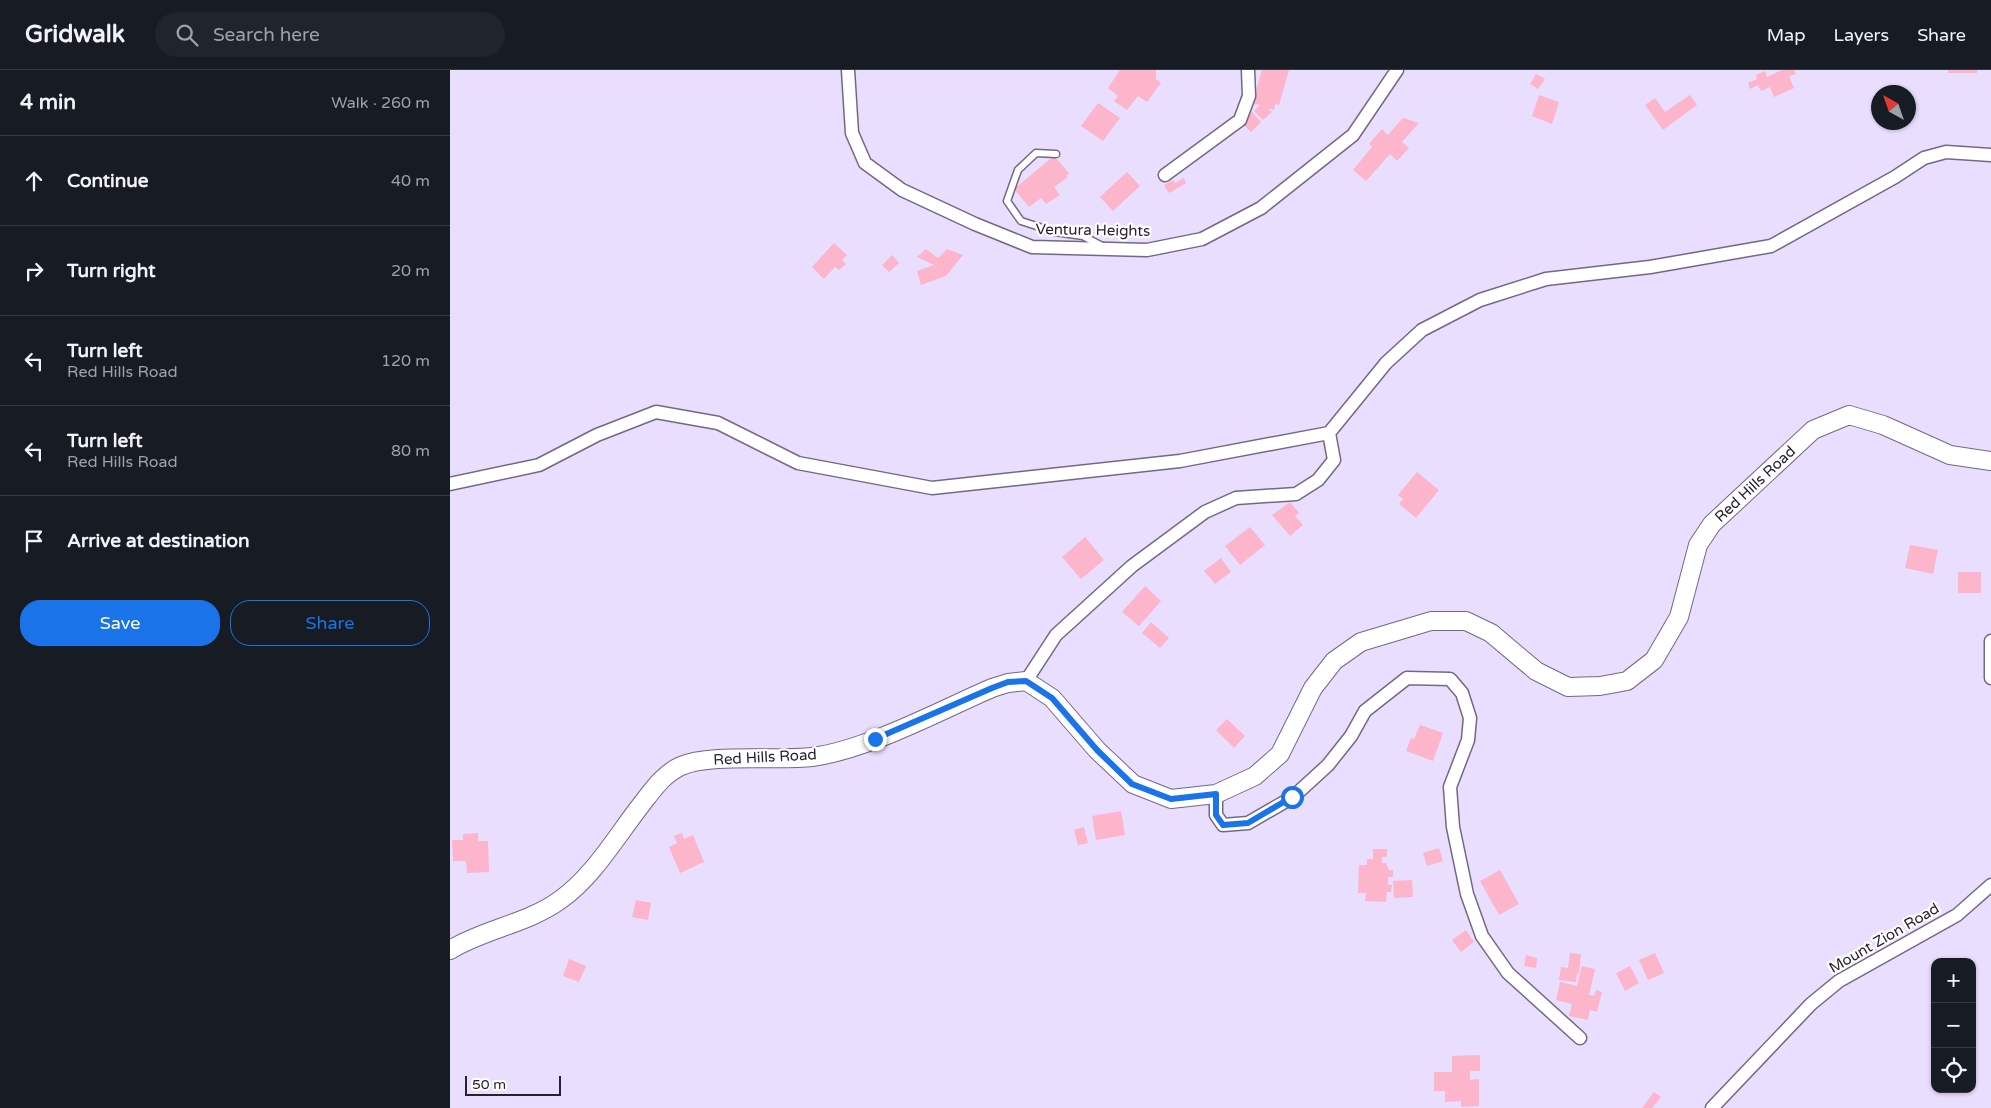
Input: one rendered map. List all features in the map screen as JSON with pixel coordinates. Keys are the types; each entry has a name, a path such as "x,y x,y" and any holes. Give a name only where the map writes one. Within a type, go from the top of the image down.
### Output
{"main road":[{"name":"Red Hills Road","path":"450,950 461,943 532,916 560,900 583,880 660,780 680,766 701,760 812,757 833,753 875,739 1008,682 1026,681 1052,698 1097,750 1132,784 1171,799 1216,794 1255,776 1280,754 1313,688 1334,661 1361,642 1431,621 1466,621 1491,633 1536,671 1568,687 1600,686 1627,681 1654,660 1679,616 1698,545 1712,524 1813,430 1849,415 1882,425 1950,455 1991,461"}],"street":[{"name":"Ventura Heights","path":"848,70 852,133 865,163 902,190 975,224 1032,247 1107,250 1146,250 1202,240 1261,208 1353,135 1397,70"},
{"path":"1165,175 1240,120 1249,96 1248,70"},
{"path":"450,484 539,465 597,435 656,412 718,424 798,463 932,488 1180,461 1329,433 1386,363 1422,330 1480,300 1546,279 1650,267 1770,246 1895,177 1924,158 1946,152 1991,155"},
{"path":"1026,681 1056,635 1132,566 1205,512 1236,498 1296,494 1318,480 1334,460 1329,433"},
{"path":"1991,641 1991,678"},
{"path":"1216,794 1216,815 1223,825 1248,823 1292,797 1328,765 1351,736 1365,711 1407,678 1450,679 1462,693 1470,718 1468,740 1450,787 1453,827 1467,894 1482,936 1508,973 1580,1038"},
{"name":"Mount Zion Road","path":"1712,1108 1812,1004 1839,981 1957,915 1991,885"}],"lane":[{"path":"1056,154 1036,153 1018,170 1007,201 1021,221 1055,232 1083,236 1107,250"}],"building":[{"path":"1120,70 1156,70 1156,79 1161,83 1147,102 1138,96 1127,110 1114,101 1118,96 1108,88"},
{"path":"1262,70 1289,70 1279,105 1275,104 1274,110 1268,108 1272,112 1263,120 1254,111 1260,105 1254,104 1256,99 1254,98"},
{"path":"1782,70 1794,70 1796,74 1789,76 1794,88 1774,97 1770,87 1761,91 1758,85 1750,89 1748,83 1757,79 1756,75 1765,71 1767,77"},
{"path":"1948,70 1977,70 1977,73 1948,73"},
{"path":"1536,74 1545,79 1538,89 1530,84"},
{"path":"1539,95 1559,102 1552,124 1532,116"},
{"path":"1690,95 1697,105 1663,130 1645,105 1655,98 1665,112"},
{"path":"1098,103 1120,118 1103,141 1081,126"},
{"path":"1252,112 1261,122 1251,132 1241,122"},
{"path":"1403,118 1419,123 1402,142 1409,148 1397,161 1390,154 1366,181 1353,170 1372,147 1369,144 1382,129 1388,135"},
{"path":"1054,156 1069,173 1066,176 1068,177 1054,187 1060,195 1046,204 1041,198 1029,207 1014,189"},
{"path":"1127,172 1140,186 1113,211 1100,197"},
{"path":"1184,178 1186,183 1169,193 1164,185 1173,180 1175,183"},
{"path":"834,243 847,255 842,260 846,264 839,270 835,267 824,279 812,267"},
{"path":"926,249 938,258 947,249 963,255 946,276 921,285 917,271 934,265 917,257"},
{"path":"892,255 899,263 889,272 882,265"},
{"path":"1417,472 1439,490 1416,518 1399,504 1403,499 1398,495"},
{"path":"1290,502 1299,513 1295,516 1303,525 1290,536 1272,515"},
{"path":"1250,527 1265,545 1240,565 1225,546"},
{"path":"1085,537 1104,560 1081,579 1062,557"},
{"path":"1910,545 1938,550 1933,574 1905,568"},
{"path":"1221,558 1231,572 1215,584 1204,571"},
{"path":"1958,572 1981,572 1981,593 1958,593"},
{"path":"1145,586 1161,601 1139,626 1122,612"},
{"path":"1151,622 1169,638 1160,648 1142,633"},
{"path":"1227,719 1245,736 1234,748 1216,730"},
{"path":"1420,725 1443,733 1433,761 1406,751 1411,738 1414,739"},
{"path":"1121,811 1125,835 1096,840 1092,816"},
{"path":"1084,827 1088,843 1078,845 1074,830"},
{"path":"478,833 478,841 488,841 489,872 467,873 466,861 453,861 452,840 463,840 463,834"},
{"path":"682,833 684,839 693,835 704,862 680,873 669,847 677,843 674,836"},
{"path":"1439,848 1443,861 1427,866 1423,853"},
{"path":"1373,849 1387,849 1387,857 1382,857 1382,863 1386,863 1389,870 1393,870 1393,877 1388,877 1388,885 1392,885 1391,892 1387,892 1386,902 1365,901 1366,893 1358,893 1359,865 1367,865 1367,859 1373,859"},
{"path":"1500,870 1519,904 1499,915 1480,881"},
{"path":"1412,880 1413,897 1394,898 1393,881"},
{"path":"636,900 651,903 648,920 632,917"},
{"path":"1466,930 1474,942 1461,952 1452,940"},
{"path":"1570,953 1581,954 1579,974 1577,974 1576,982 1559,980 1561,967 1568,968"},
{"path":"1655,953 1664,973 1648,980 1639,960"},
{"path":"1526,955 1537,958 1536,968 1524,966"},
{"path":"569,959 586,966 579,982 563,976"},
{"path":"1582,966 1595,969 1589,995 1594,996 1596,990 1602,992 1597,1012 1590,1010 1588,1020 1569,1016 1572,1004 1556,1000 1560,982 1577,986"},
{"path":"1630,966 1639,983 1625,991 1616,973"},
{"path":"1480,1055 1480,1071 1470,1071 1470,1080 1479,1079 1479,1106 1461,1107 1461,1101 1445,1102 1445,1091 1434,1091 1434,1072 1452,1072 1452,1056"},
{"path":"1654,1092 1661,1097 1652,1108 1642,1108"}],"route":[{"path":"875,739 992,688 1008,682 1026,681 1052,698 1097,750 1132,784 1171,799 1216,794 1216,815 1223,825 1248,823 1292,797"}]}
